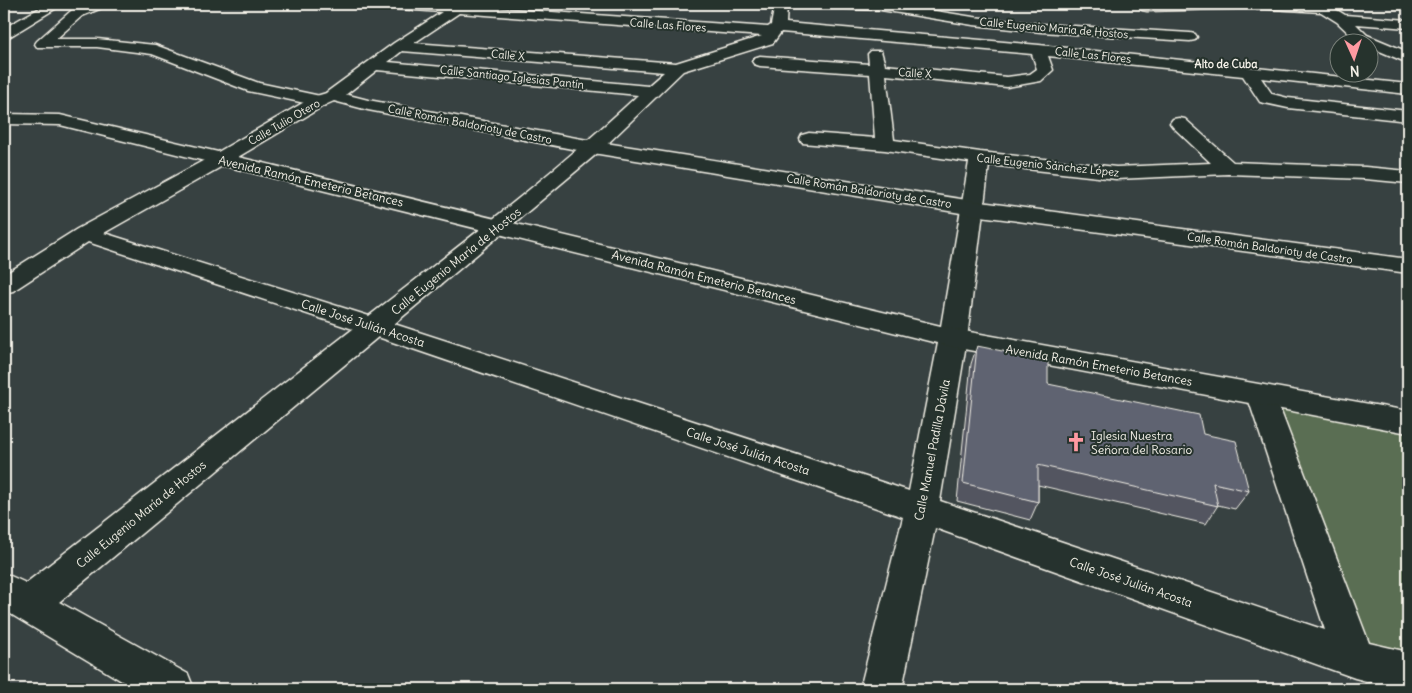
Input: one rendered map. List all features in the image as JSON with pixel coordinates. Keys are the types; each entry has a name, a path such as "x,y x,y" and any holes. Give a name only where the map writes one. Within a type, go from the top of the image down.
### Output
{"street":[{"path":"4,34 56,4"},
{"name":"Calle Román Baldorioty de Castro","path":"99,4 77,13 42,44 98,43 155,50 254,87 368,105 593,146 973,208 1408,266"},
{"name":"Calle Las Flores","path":"386,4 455,10 874,35 1239,70 1408,89"},
{"path":"774,30 782,4"},
{"name":"Calle Eugenio María de Hostos","path":"830,4 881,6 973,21 1032,27 1190,37"},
{"path":"1408,58 1362,38 1342,19 1324,8 1257,4 1147,7 1190,37 1206,51 1239,70 1266,98 1288,103 1408,116"},
{"name":"Calle Tulio Otero","path":"4,286 85,234 326,98 399,46 455,10"},
{"path":"1342,19 1408,24"},
{"name":"Calle Eugenio María de Hostos","path":"16,597 375,326 499,226 593,146 677,68 768,40 774,30"},
{"path":"874,35 886,144"},
{"name":"Calle X","path":"399,46 677,68"},
{"name":"Calle X","path":"760,61 941,74 1007,82 1035,78 1045,70 1039,50"},
{"name":"Calle Santiago Iglesias Pantín","path":"373,65 651,91"},
{"name":"Avenida Ramón Emeterio Betances","path":"6,118 60,120 953,338 1408,422"},
{"path":"1179,123 1228,168"},
{"name":"Calle Eugenio Sánchez López","path":"809,139 886,144 980,158 1116,173 1228,168 1365,172 1408,177"},
{"name":"Calle Manuel Padilla Dávila","path":"881,689 922,509 953,338 980,158"},
{"name":"Calle José Julián Acosta","path":"85,234 375,326 922,509 1355,659 1408,672"},
{"path":"1262,395 1355,659"},
{"path":"16,597 173,689"}],"green space":[{"path":"1275,401 1408,426 1408,653 1358,641"}],"building":[{"name":"Iglesia Nuestra Señora del Rosario","path":"977,346 1048,360 1048,384 1199,415 1203,434 1236,441 1249,491 1213,483 1218,506 1038,465 1038,502 963,483"}],"place":[{"name":"Iglesia Nuestra Señora del Rosario","path":"1076,442"}],"district":[{"name":"Alto de Cuba","path":"1226,64"}]}
